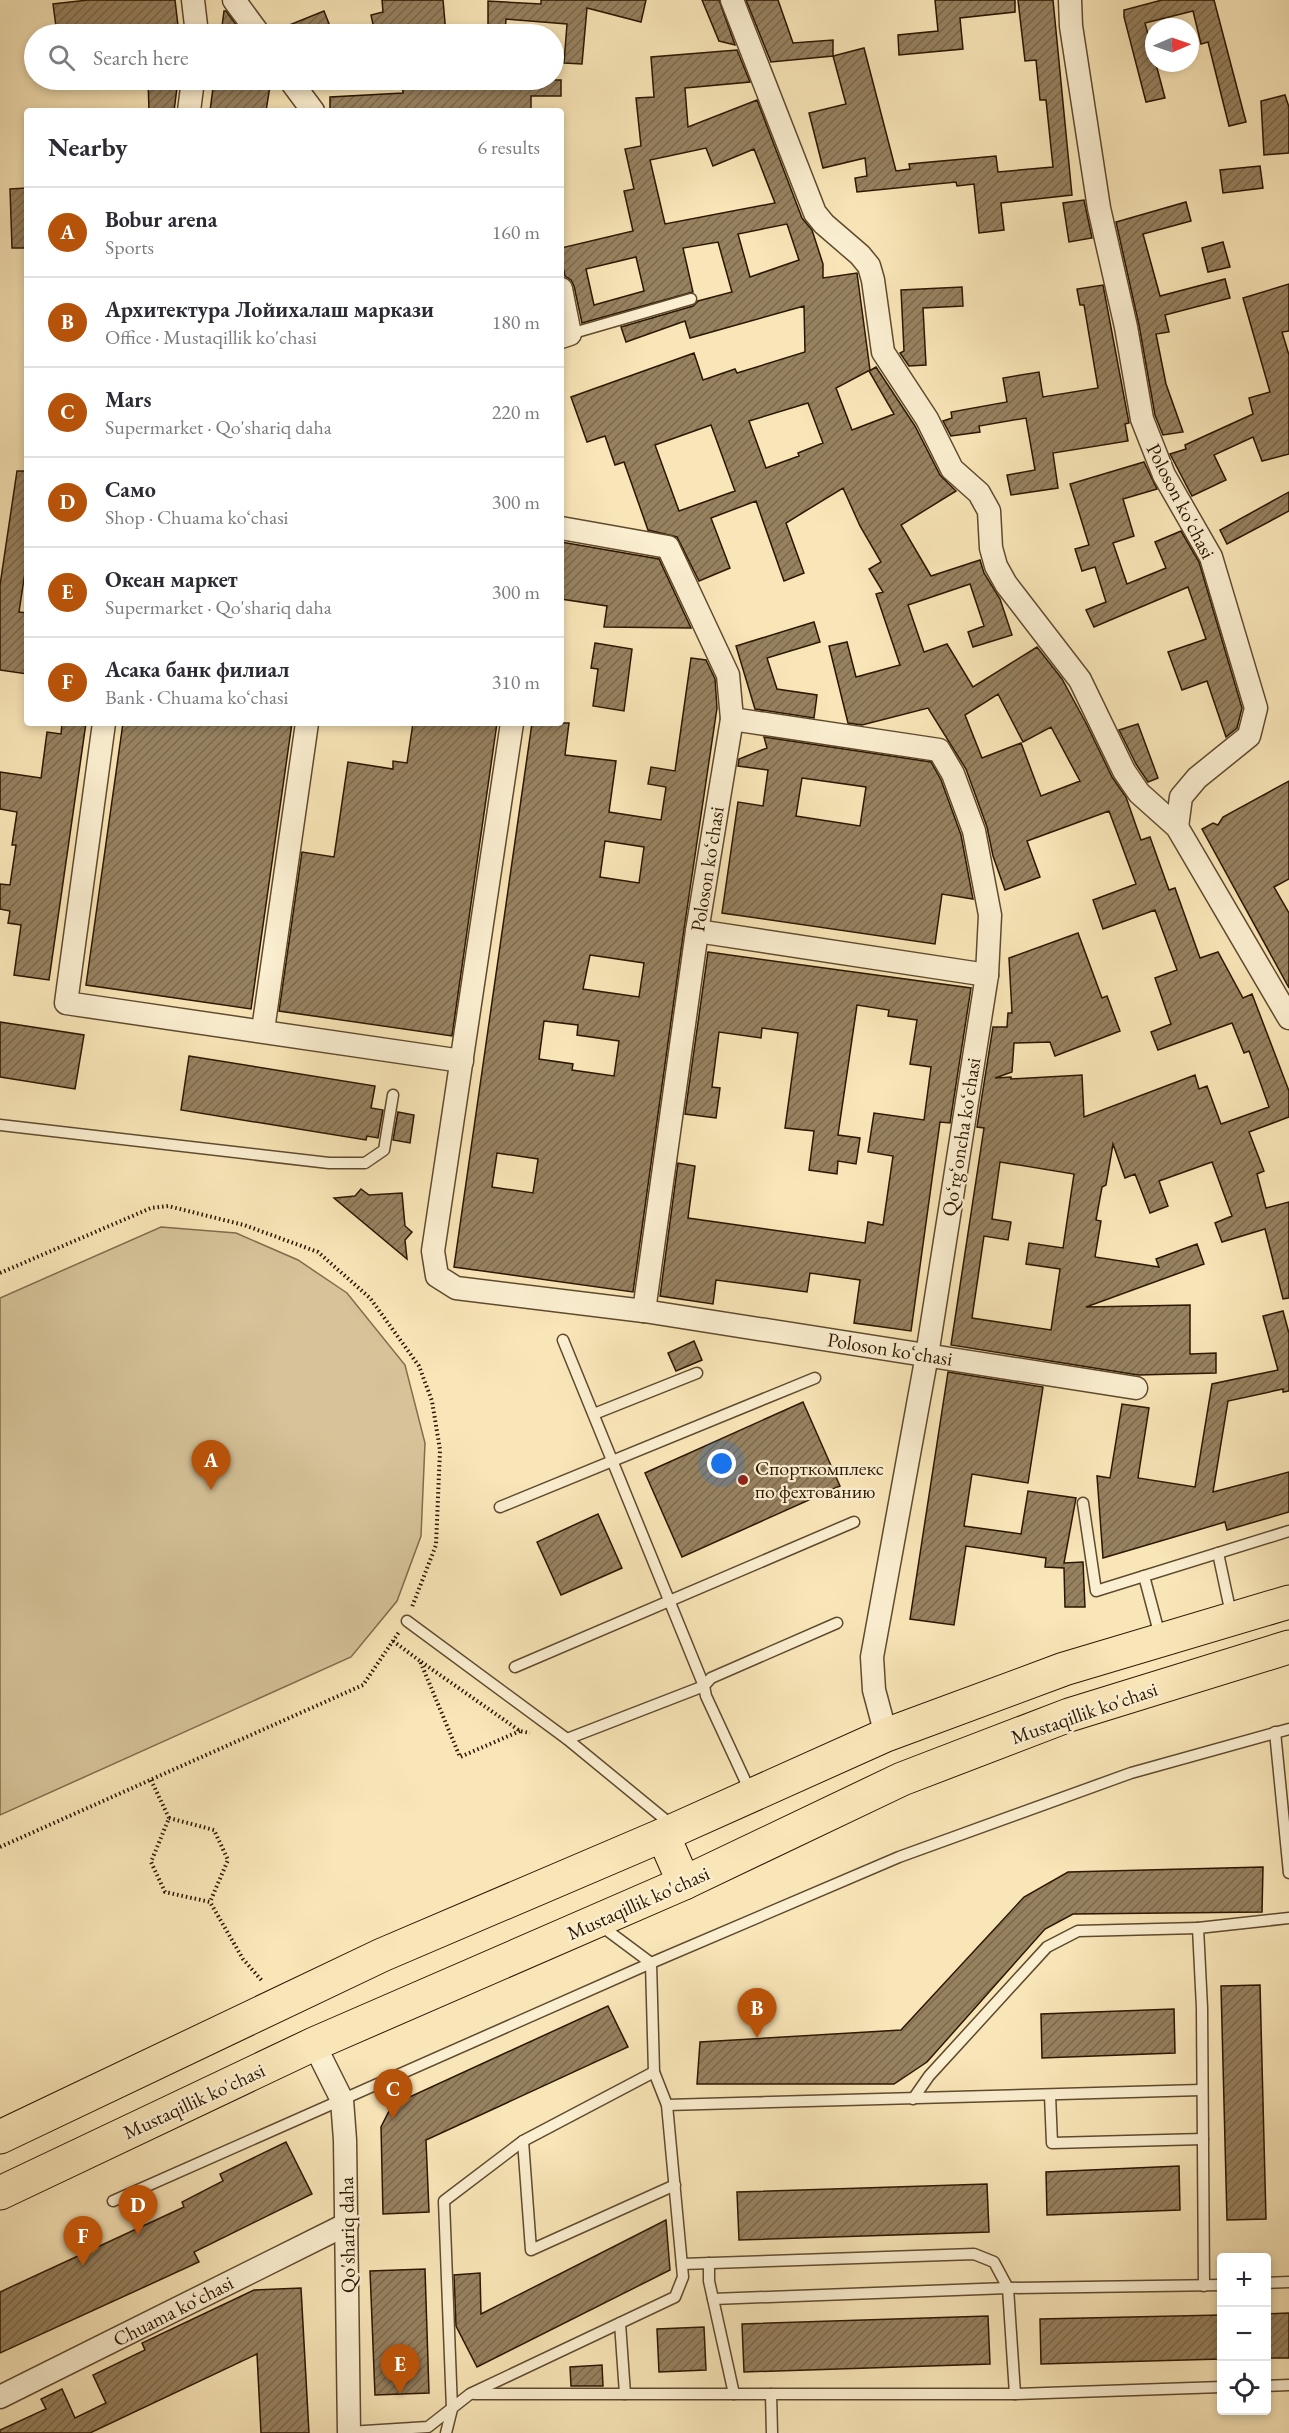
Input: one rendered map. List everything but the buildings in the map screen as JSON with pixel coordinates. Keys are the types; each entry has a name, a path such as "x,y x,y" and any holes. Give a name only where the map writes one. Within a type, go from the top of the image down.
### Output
{"main road":[{"path":"0,2137 382,1955 669,1832 886,1735 1064,1669 1289,1602"},
{"name":"Mustaqillik ko'chasi","path":"0,2193 314,2044 684,1883 902,1779 1069,1715 1289,1647"},
{"path":"886,1735 902,1779"},
{"path":"669,1832 684,1883"}],"street":[{"path":"193,0 195,24"},
{"path":"234,0 252,24"},
{"path":"732,0 815,213 869,266 883,352 935,433 952,469 979,493 989,511 991,548 996,566 1006,584 1080,680 1124,771 1139,794 1177,827 1289,1018"},
{"name":"Poloson ko'chasi","path":"1070,0 1071,26 1099,208 1126,327 1142,419 1164,475 1211,557 1256,708 1249,736 1197,778 1181,797 1177,827"},
{"path":"189,108 192,90"},
{"path":"297,90 311,108"},
{"name":"Poloson koʻchasi","path":"564,529 668,547 728,675 732,719 697,931 644,1311"},
{"name":"Qoʻrgʻoncha koʻchasi","path":"732,719 939,750 953,774 974,831 990,915 987,975 927,1355 872,1657 873,1682 886,1735"},
{"path":"104,726 66,1003 263,1030 462,1061"},
{"path":"263,1030 307,726"},
{"name":"Poloson koʻchasi","path":"512,726 433,1251 437,1276 456,1288 644,1311 1136,1388"},
{"path":"697,931 987,975"},
{"name":"Qo'shariq daha","path":"314,2044 342,2100 347,2224 349,2432"},
{"name":"Chuama koʻchasi","path":"0,2397 347,2224"}],"lane":[{"path":"565,336 691,299"},
{"path":"0,1125 330,1163 365,1163 384,1150 393,1095"},
{"path":"563,1340 670,1600 706,1696 752,1795"},
{"path":"594,1414 697,1373"},
{"path":"500,1507 815,1378"},
{"path":"1083,1503 1096,1591 1289,1531"},
{"path":"514,1667 854,1522"},
{"path":"1218,1553 1233,1619"},
{"path":"1144,1576 1161,1640"},
{"path":"407,1621 567,1739 669,1832"},
{"path":"567,1739 704,1686 711,1678 837,1623"},
{"path":"113,2201 899,1857 1131,1773 1289,1729"},
{"path":"1275,1732 1289,1873"},
{"path":"913,2099 929,2076 1047,1947 1078,1931 1198,1928 1289,1918"},
{"path":"594,1922 651,1964"},
{"path":"1198,1928 1202,2008 1204,2286"},
{"path":"349,2432 428,2427 470,2394 675,2297 683,2277 667,2105 654,2072 651,1964"},
{"path":"446,2433 452,2409 444,2201 523,2141 654,2072"},
{"path":"667,2105 1202,2090"},
{"path":"1050,2096 1052,2143 1203,2139"},
{"path":"523,2141 531,2250 675,2185"},
{"path":"682,2264 974,2254 994,2262 1008,2288 1015,2394"},
{"path":"709,2263 709,2281 734,2394"},
{"path":"1271,2283 1289,2282"},
{"path":"713,2299 1008,2288 1217,2285"},
{"path":"621,2323 625,2394"},
{"path":"1271,2386 1289,2385"},
{"path":"470,2394 1015,2394 1217,2387"},
{"path":"771,2394 772,2433"}],"path":[{"path":"0,1273 151,1208 168,1206 244,1225 318,1252 370,1298 419,1366 432,1401 440,1450 436,1545 407,1621 363,1685 0,1847"},
{"path":"393,1641 420,1660 520,1731 460,1757 420,1660"},
{"path":"151,1780 169,1818 151,1862 165,1892 210,1902 243,1959 281,2003"},
{"path":"169,1818 214,1830 228,1860 210,1902"}],"shaded area":[{"path":"161,1227 236,1233 298,1260 347,1293 405,1365 425,1443 421,1536 397,1601 351,1657 0,1815 0,1298"}],"place":[{"name":"Спорткомплекс по фехтованию","path":"743,1480"},
{"name":"Bobur arena","path":"211,1490"},
{"name":"Архитектура Лойихалаш маркази","path":"757,2038"},
{"name":"Mars","path":"393,2119"},
{"name":"Само","path":"138,2235"},
{"name":"Асака банк филиал","path":"83,2266"},
{"name":"Океан маркет","path":"400,2394"}]}
